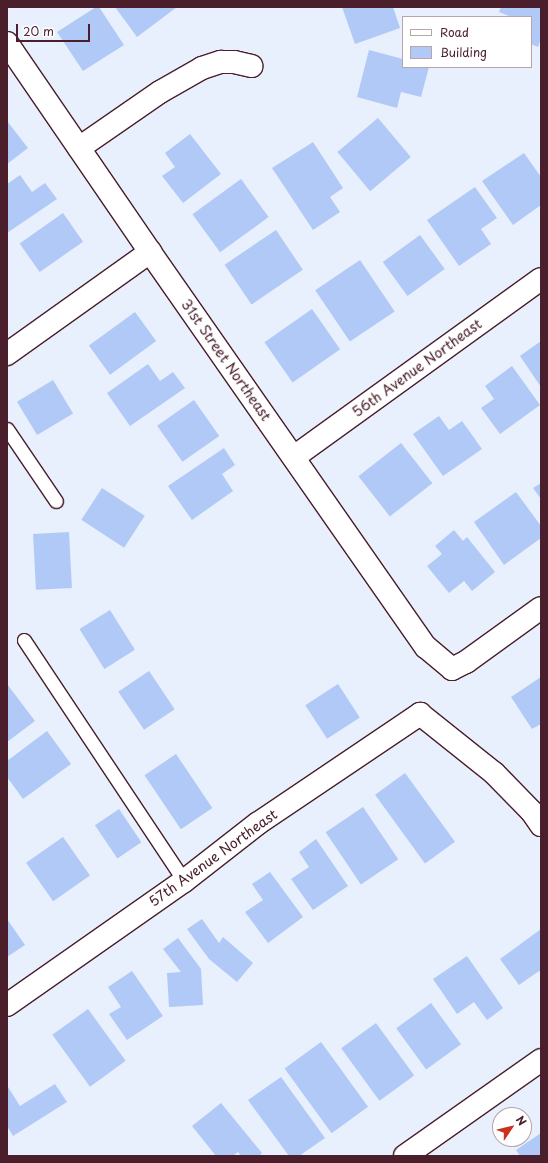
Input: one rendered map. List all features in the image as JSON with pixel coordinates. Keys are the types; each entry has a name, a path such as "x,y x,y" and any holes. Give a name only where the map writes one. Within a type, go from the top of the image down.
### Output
{"street":[{"name":"31st Street Northeast","path":"7,43 150,252 426,647 452,669 466,662 541,608"},
{"path":"79,148 160,92 202,68 221,62 234,62 252,66"},
{"path":"7,354 150,252"},
{"name":"56th Avenue Northeast","path":"294,457 541,279"},
{"name":"57th Avenue Northeast","path":"7,1005 184,881 257,824 420,714 494,774 532,812 541,825"},
{"path":"405,1156 541,1060"}],"lane":[{"path":"7,429 56,501"},
{"path":"24,640 184,881"}],"building":[{"path":"96,7 99,7 124,45 83,71 57,32"},
{"path":"115,7 177,7 137,37"},
{"path":"342,7 393,7 400,28 355,44"},
{"path":"501,7 541,7 541,39 538,47 532,44 532,16 509,16 499,12"},
{"path":"369,50 402,59 402,68 429,68 421,97 401,92 397,108 357,97"},
{"path":"378,118 411,157 370,191 337,152"},
{"path":"7,121 28,148 7,164"},
{"path":"190,134 221,174 183,203 162,176 175,167 165,153"},
{"path":"313,142 343,188 330,197 340,212 313,230 272,168"},
{"path":"524,153 541,177 541,205 513,225 482,181"},
{"path":"20,175 32,192 45,183 57,199 7,233 7,184"},
{"path":"241,179 269,217 220,252 192,214"},
{"path":"475,187 497,218 481,229 491,244 459,266 427,220"},
{"path":"63,213 83,242 40,272 20,243"},
{"path":"276,230 303,270 251,304 225,265"},
{"path":"420,235 445,269 407,296 383,262"},
{"path":"360,260 395,311 350,342 315,290"},
{"path":"312,309 340,349 293,382 264,342"},
{"path":"135,312 156,341 110,375 89,346"},
{"path":"541,341 541,387 520,356"},
{"path":"148,364 160,381 173,372 185,388 130,426 107,393"},
{"path":"512,366 540,405 500,434 481,408 494,399 485,386"},
{"path":"53,380 73,413 37,435 17,402"},
{"path":"194,400 219,436 182,462 157,426"},
{"path":"439,416 449,430 462,421 482,449 443,476 413,434"},
{"path":"401,443 432,483 390,516 358,476"},
{"path":"224,448 235,465 222,474 233,491 192,520 168,486"},
{"path":"541,483 541,499 533,488"},
{"path":"102,488 145,516 124,548 81,520"},
{"path":"516,492 541,526 541,538 504,565 474,522"},
{"path":"454,530 463,541 467,537 495,572 472,591 464,581 449,593 427,566 442,554 435,546"},
{"path":"69,532 72,588 36,590 33,534"},
{"path":"110,610 135,650 104,669 79,629"},
{"path":"149,671 175,709 144,730 118,692"},
{"path":"541,677 541,724 532,729 511,697"},
{"path":"7,684 35,721 7,742"},
{"path":"338,684 360,718 327,739 305,705"},
{"path":"47,731 71,764 23,799 7,777 7,761"},
{"path":"176,754 212,808 181,829 144,775"},
{"path":"405,773 455,842 425,864 375,795"},
{"path":"363,807 398,859 361,884 326,832"},
{"path":"119,809 141,842 117,858 95,825"},
{"path":"63,837 90,876 53,901 26,863"},
{"path":"316,839 348,886 313,910 291,879 309,867 299,852"},
{"path":"270,872 303,917 268,943 245,912 263,900 252,884"},
{"path":"7,919 25,945 7,957"},
{"path":"202,919 219,943 223,937 253,963 237,982 209,959 187,929"},
{"path":"541,929 541,973 539,971 519,985 500,959"},
{"path":"178,938 201,969 203,1005 169,1007 167,973 181,972 163,949"},
{"path":"467,956 503,1008 487,1020 474,1002 457,1014 433,979"},
{"path":"132,971 163,1016 127,1040 109,1014 121,1007 108,987"},
{"path":"431,1003 461,1044 426,1070 396,1028"},
{"path":"88,1009 126,1061 90,1087 52,1035"},
{"path":"376,1023 414,1076 379,1101 341,1048"},
{"path":"321,1042 368,1107 332,1133 285,1068"},
{"path":"281,1077 325,1138 299,1156 289,1156 248,1100"},
{"path":"55,1084 67,1102 13,1136 7,1126 7,1088 8,1087 20,1106"},
{"path":"221,1103 262,1153 259,1156 241,1156 238,1152 233,1156 216,1156 192,1126"},
{"path":"541,1133 541,1156 520,1156 516,1150 520,1147 532,1147 532,1139"}]}
